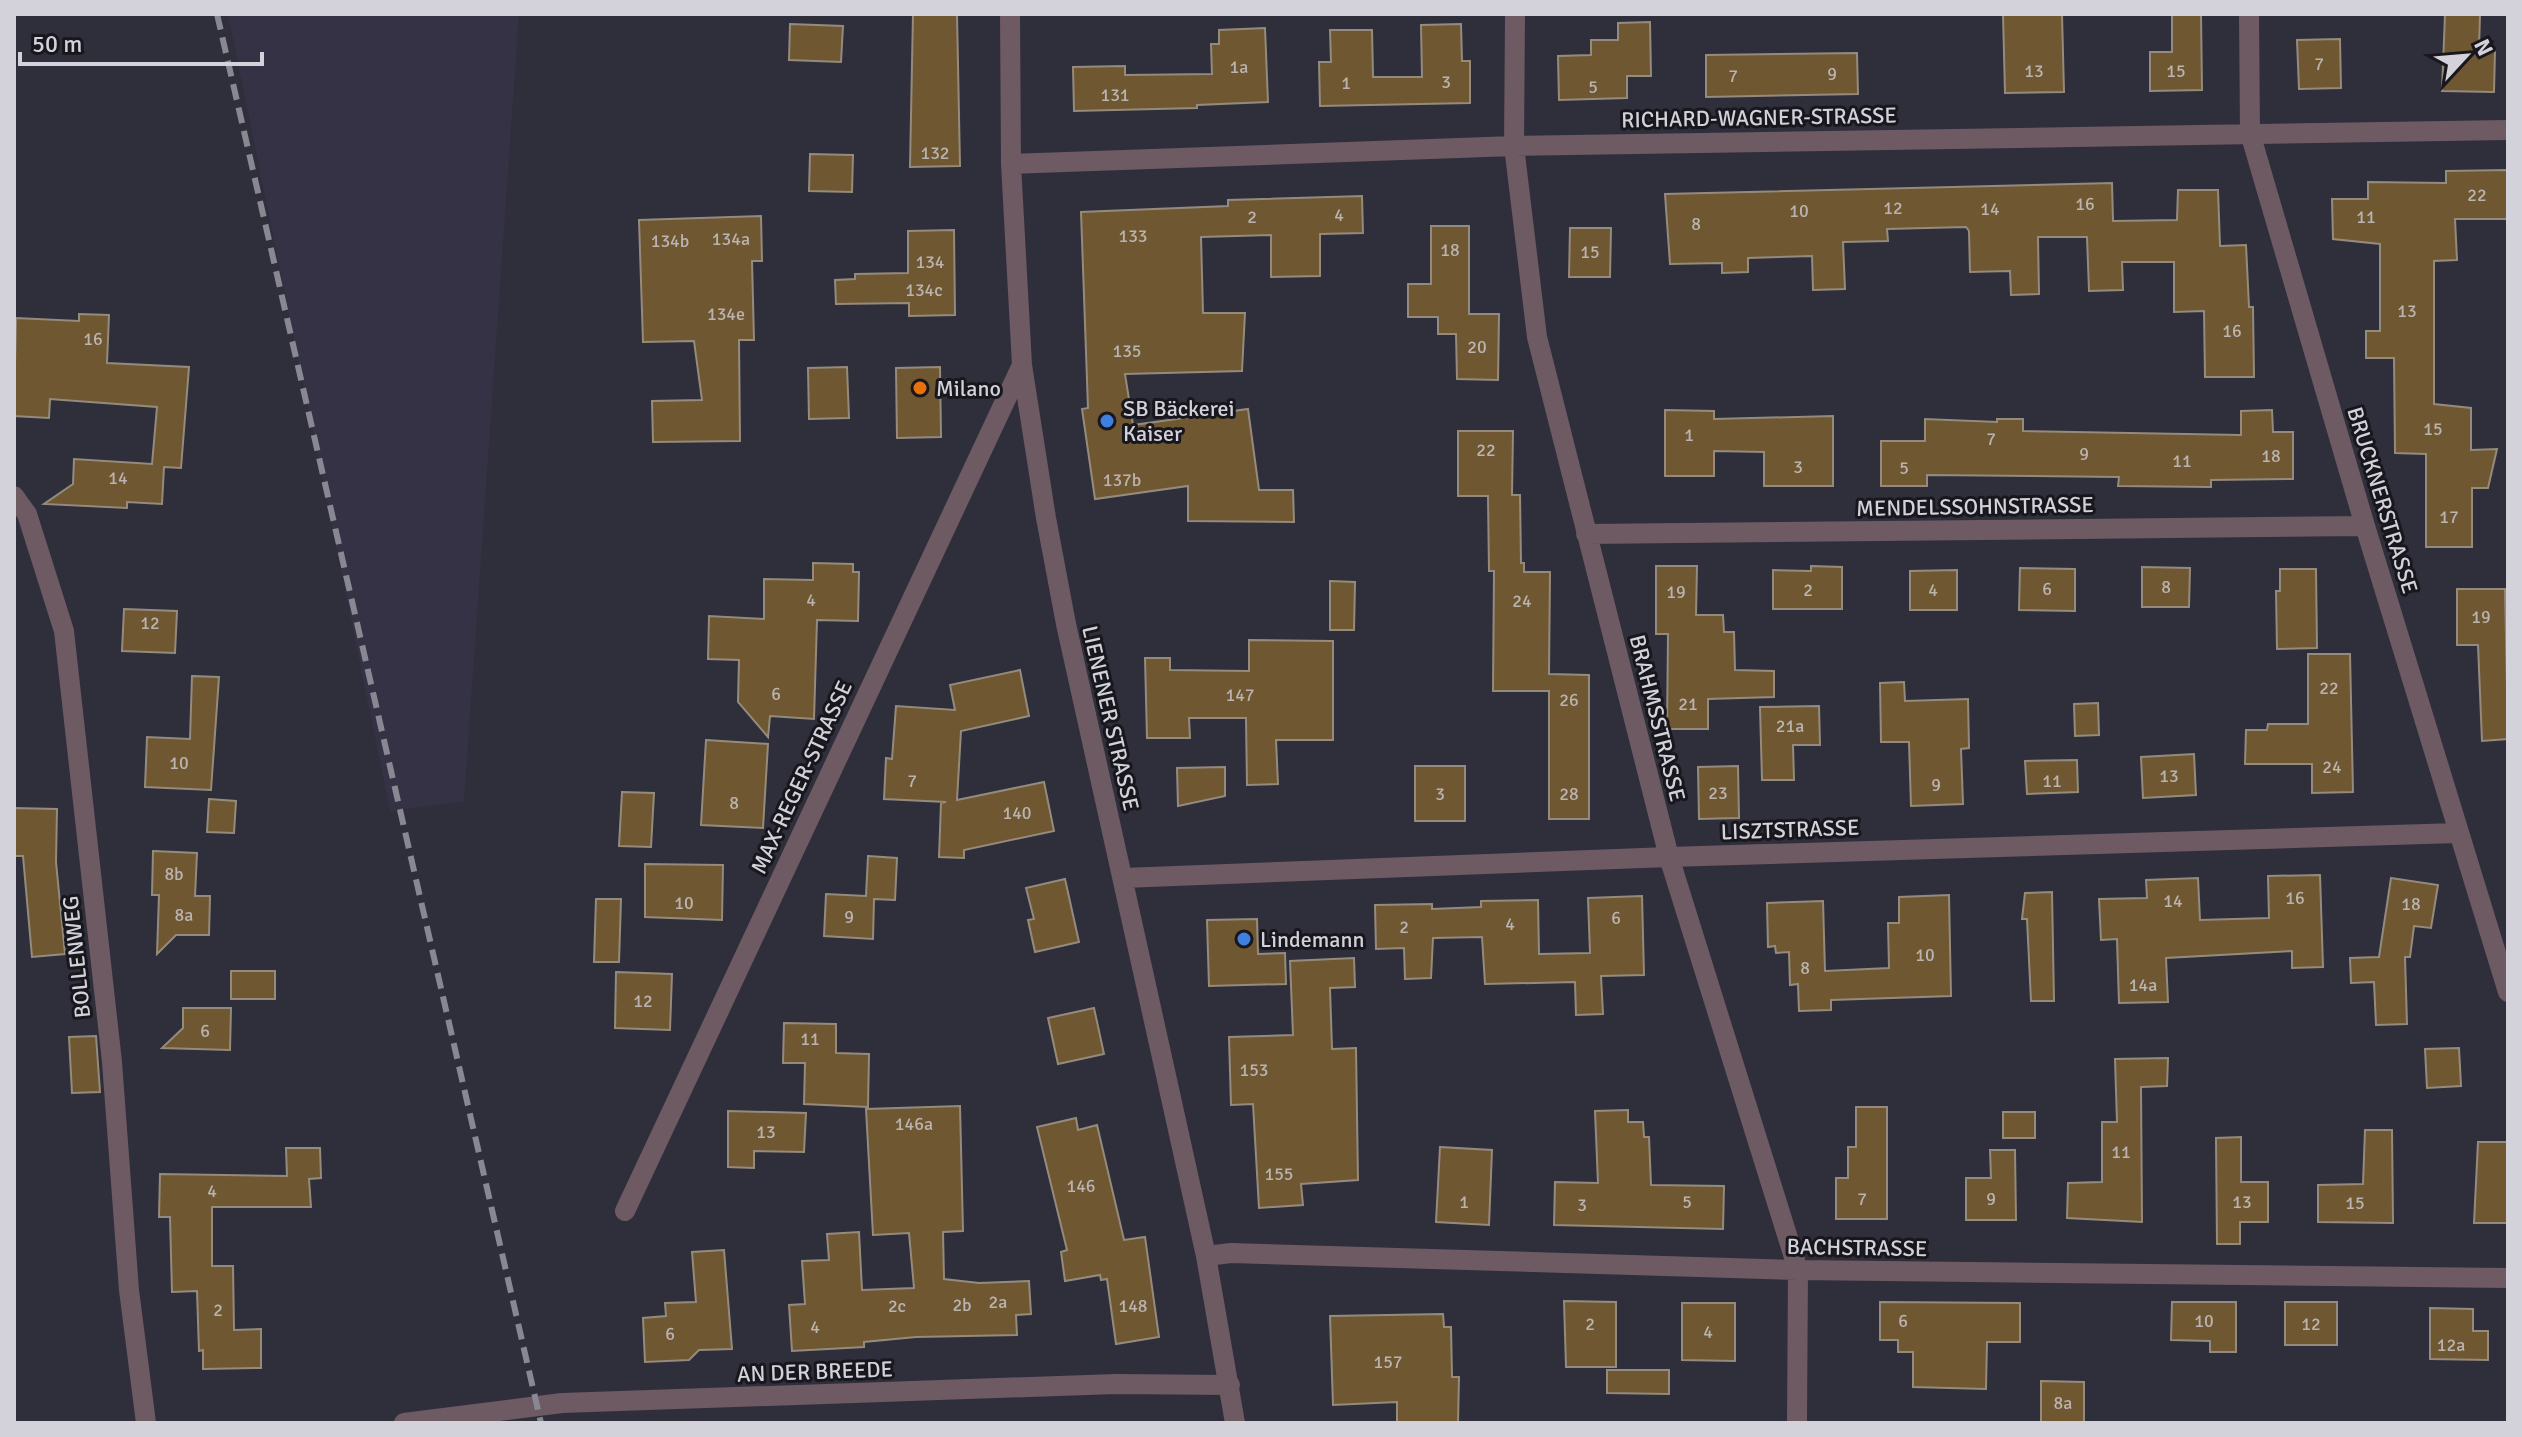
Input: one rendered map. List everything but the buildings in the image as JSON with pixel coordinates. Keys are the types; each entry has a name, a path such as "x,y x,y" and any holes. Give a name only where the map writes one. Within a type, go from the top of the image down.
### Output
{"street":[{"name":"LIENENER STRASSE","path":"1010,14 1011,164 1022,365 1066,624 1206,1256 1235,1423"},
{"name":"BRAHMSSTRASSE","path":"1515,14 1514,146 1537,337 1669,857 1798,1270 1797,1423"},
{"name":"BRUCKNERSTRASSE","path":"2249,14 2250,133 2365,526 2508,992"},
{"name":"RICHARD-WAGNER-STRASSE","path":"1011,164 1514,146 2508,130"},
{"name":"MAX-REGER-STRASSE","path":"625,1211 1022,365"},
{"name":"BOLLENWEG","path":"14,496 27,514 64,631 112,1062 129,1290 146,1423"},
{"name":"MENDELSSOHNSTRASSE","path":"1586,534 2365,526"},
{"name":"LISZTSTRASSE","path":"1123,878 1669,857 2458,833"},
{"name":"BACHSTRASSE","path":"1206,1256 1231,1253 1798,1270 2508,1278"},
{"name":"AN DER BREEDE","path":"404,1423 469,1418 562,1403 1116,1384 1230,1385"}],"shaded area":[{"path":"228,14 519,14 464,801 390,811"}],"railway":[{"path":"217,14 541,1423"}],"place":[{"name":"Milano","path":"920,388"},
{"name":"SB Bäckerei Kaiser","path":"1107,421"},
{"name":"Lindemann","path":"1244,939"}]}
